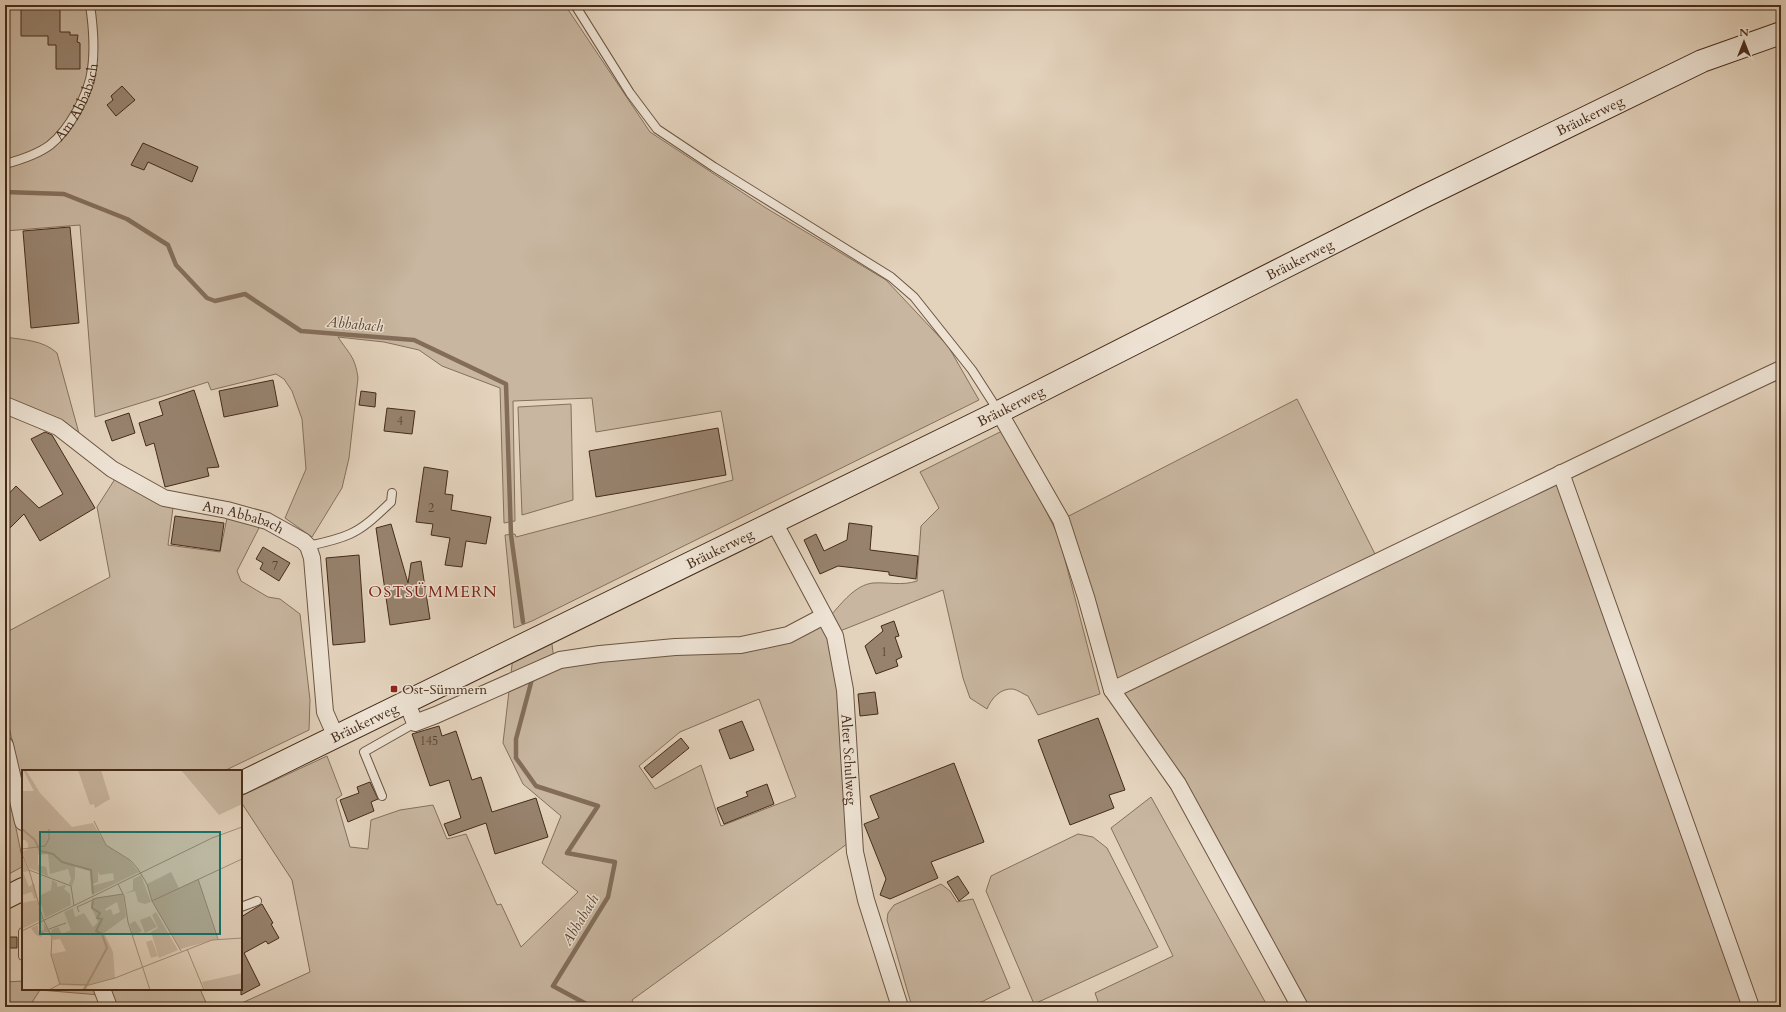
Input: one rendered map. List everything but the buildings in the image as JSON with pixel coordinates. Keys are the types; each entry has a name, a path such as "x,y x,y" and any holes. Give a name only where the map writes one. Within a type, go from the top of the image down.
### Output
{"main road":[{"name":"Bräukerweg","path":"242,783 999,412 1421,198 1702,61 1781,34"},
{"path":"5,898 22,890"}],"street":[{"path":"1112,690 1579,464 1781,369"},
{"name":"Am Abbabach","path":"5,404 58,427 112,469 164,498 228,510 267,521 296,536 308,546"},
{"path":"999,412 1060,520 1086,597 1112,690 1178,784 1300,1007"},
{"path":"1561,473 1751,1007"},
{"name":"Alter Schulweg","path":"774,522 834,636 845,690 854,852 866,900 900,1007"},
{"path":"308,546 312,558 325,712 336,737"},
{"path":"407,703 415,723 560,660 600,654 668,648 741,646 788,635 824,616"},
{"path":"5,745 22,818"},
{"path":"102,990 109,1007"}],"lane":[{"name":"Am Abbabach","path":"5,164 21,159 50,145 65,129 75,115 84,96 92,70 93,26 90,5"},
{"path":"575,5 630,93 657,129 714,167 891,277 914,296 972,370 999,412"},
{"path":"308,546 337,539 351,534 361,528 392,502 392,493"},
{"path":"382,796 364,752 415,723"},
{"path":"242,907 257,901"}],"shaded area":[{"path":"5,5 565,5 650,132 766,208 886,280 948,346 979,400 532,621 514,628 505,535 515,534 516,537 733,480 721,411 596,432 592,398 513,401 515,521 504,523 500,388 442,366 419,350 384,342 338,337 353,360 358,378 349,458 342,488 312,537 285,518 306,469 302,419 292,391 284,379 276,374 211,390 208,382 95,417 80,225 5,231"},
{"path":"5,337 46,345 57,353 80,437 5,397"},
{"path":"1297,399 1379,562 1561,473 1751,1007 1300,1007 1178,784 1112,690 1061,520"},
{"path":"571,404 573,500 522,515 518,407"},
{"path":"1002,431 1040,499 1059,537 1100,694 1038,715 1028,696 1013,689 1000,692 987,709 970,698 963,678 943,590 840,631 831,615 849,595 866,584 895,584 917,581 921,526 939,508 920,472"},
{"path":"115,479 150,498 173,508 168,545 220,552 227,518 260,526 237,571 241,581 268,597 280,599 300,614 310,700 309,730 226,770 22,770 22,785 5,709 5,633 110,577 97,507"},
{"path":"823,623 831,639 842,691 847,844 632,1000 636,1007 233,1007 310,972 292,880 242,804 242,796 327,756 342,795 336,799 350,847 368,849 371,820 400,810 433,805 447,839 466,834 497,905 501,904 521,947 578,892 542,863 561,816 523,784 503,743 513,656 551,637 555,667 678,652","holes":["759,699 796,797 721,826 701,765 655,789 639,766 680,732"]},
{"path":"5,775 22,857 22,867 5,876"},
{"path":"1151,797 1268,1007 1100,1007 1095,993 1173,956 1111,828"},
{"path":"1078,834 1093,837 1107,848 1158,947 1034,1004 986,891 991,876"},
{"path":"941,884 950,891 957,902 973,899 1010,988 971,1007 912,1007 887,920 888,913 894,905"},
{"path":"22,981 22,990 40,990 29,1007 5,1007 5,982"},
{"path":"40,990 98,990 100,995"},
{"path":"111,990 200,990 208,1007 115,1007"}],"waterway":[{"name":"Abbabach","path":"5,192 64,194 127,219 168,245 176,265 207,298 215,301 245,294 301,331 414,340 506,384 511,535 523,622"},
{"name":"Abbabach","path":"532,679 516,739 516,758 536,786 598,806 567,853 615,862 608,897 553,986 592,1007"}],"place":[{"name":"Ost-Sümmern","path":"394,689"}],"district":[{"name":"OSTSÜMMERN","path":"433,591"}]}
